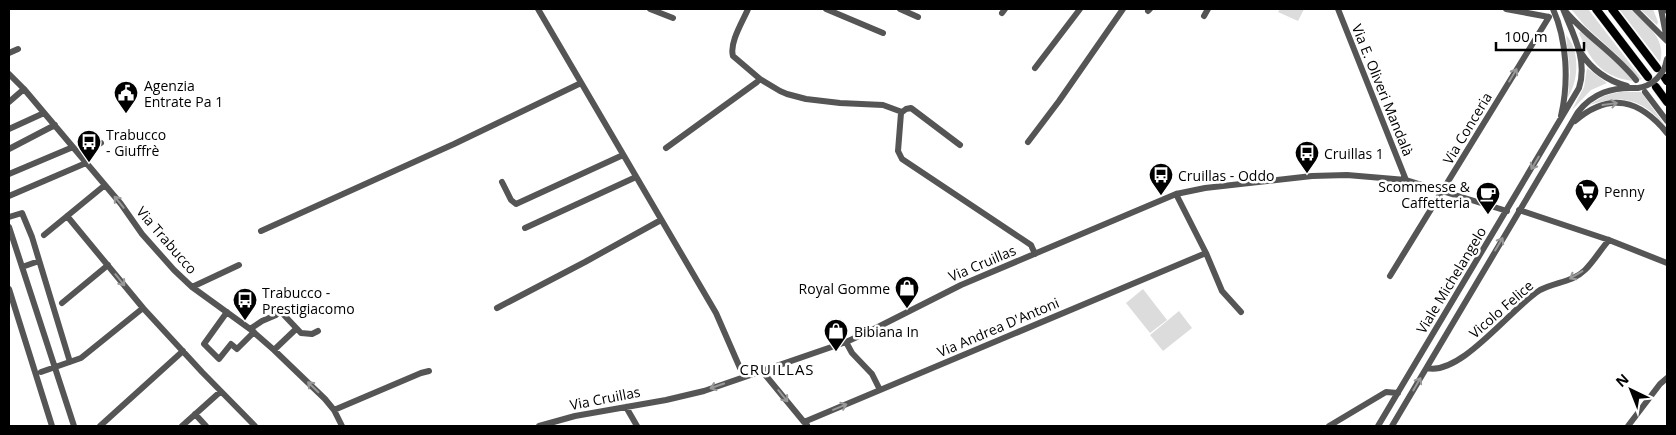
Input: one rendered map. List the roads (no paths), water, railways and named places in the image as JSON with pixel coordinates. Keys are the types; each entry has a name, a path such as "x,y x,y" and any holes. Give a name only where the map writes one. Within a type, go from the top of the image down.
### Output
{"main road":[{"path":"1596,9 1648,77"},
{"path":"1612,9 1661,67"},
{"path":"1656,87 1667,102"}],"street":[{"path":"538,9 716,313 740,368"},
{"path":"650,9 673,18"},
{"path":"748,9 731,51 732,56 760,78 780,91 797,96 840,103 883,105 902,112"},
{"path":"826,9 883,34"},
{"path":"900,9 918,17"},
{"path":"1035,68 1080,9"},
{"path":"1028,142 1123,9"},
{"path":"1204,16 1208,9"},
{"name":"Via E. Oliveri Mandalà","path":"1338,9 1406,180"},
{"path":"1506,9 1552,13 1563,47 1565,72 1564,103 1560,122"},
{"path":"1563,9 1579,50 1588,63 1603,76 1620,85 1637,88 1647,86 1661,74 1661,67 1667,59"},
{"path":"1563,9 1616,58 1636,80"},
{"path":"1635,9 1667,41"},
{"path":"1659,9 1667,41"},
{"name":"Via Conceria","path":"1390,276 1552,13"},
{"path":"9,53 18,49"},
{"name":"Viale Michelangelo","path":"1378,426 1576,94 1581,82 1582,65 1579,50"},
{"name":"Via Trabucco","path":"9,74 80,155 121,204 142,234 174,270 192,287 252,331 274,350 326,399 342,426"},
{"path":"666,148 760,78"},
{"path":"261,231 454,144 581,83"},
{"name":"Viale Michelangelo","path":"1392,426 1568,127 1582,107 1595,96 1617,88 1637,88"},
{"path":"9,102 24,89"},
{"path":"1645,92 1667,121"},
{"path":"1568,127 1592,109 1610,103 1620,103 1630,104 1644,111 1655,119 1667,133"},
{"path":"960,145 911,108 906,108 902,112 898,152 902,159 1030,244 1035,254"},
{"path":"9,129 44,113"},
{"path":"9,149 55,126"},
{"path":"80,155 101,143"},
{"path":"9,174 73,147"},
{"path":"502,182 511,200 516,204 623,155"},
{"path":"9,196 86,163"},
{"name":"Via Cruillas","path":"539,426 574,416 704,391 846,342 961,285 1176,194 1205,188 1312,176 1346,175 1406,180 1507,211"},
{"path":"524,228 636,177"},
{"path":"44,235 105,185"},
{"path":"1176,194 1206,253 1222,291 1241,312"},
{"path":"1519,210 1610,240 1667,263"},
{"path":"9,217 22,213 40,261 70,362"},
{"path":"66,216 183,352 255,426"},
{"path":"497,308 661,220"},
{"path":"9,227 74,426"},
{"name":"Vicolo Felice","path":"1426,368 1439,368 1476,348 1505,319 1541,290 1574,278 1585,270 1610,240"},
{"name":"Via Andrea D'Antoni","path":"805,425 880,390 1206,253"},
{"path":"22,267 40,261"},
{"path":"62,303 108,265"},
{"path":"192,287 239,265"},
{"path":"9,289 52,426"},
{"path":"41,372 81,358 144,308"},
{"path":"227,312 204,344 219,359 231,344 237,349 262,321 279,314 301,333 312,334 318,331"},
{"path":"274,350 296,329"},
{"path":"846,342 852,353 872,374 880,390"},
{"path":"100,426 183,352"},
{"path":"334,410 420,373 429,371"},
{"path":"762,371 805,425"},
{"path":"1628,426 1660,384 1667,378"},
{"path":"182,426 220,392"},
{"path":"1329,426 1386,392 1398,393"},
{"path":"626,407 637,426"},
{"path":"195,414 206,426"}],"place":[{"name":"Agenzia Entrate Pa 1","path":"126,114"},
{"name":"Trabucco - Giuffrè","path":"89,163"},
{"name":"Cruillas 1","path":"1307,174"},
{"name":"Cruillas - Oddo","path":"1161,196"},
{"name":"Penny","path":"1587,212"},
{"name":"Scommesse & Caffetteria","path":"1488,215"},
{"name":"Royal Gomme","path":"907,309"},
{"name":"Trabucco - Prestigiacomo","path":"245,321"},
{"name":"Bibiana In","path":"836,352"}],"district":[{"name":"CRUILLAS","path":"777,369"}]}
